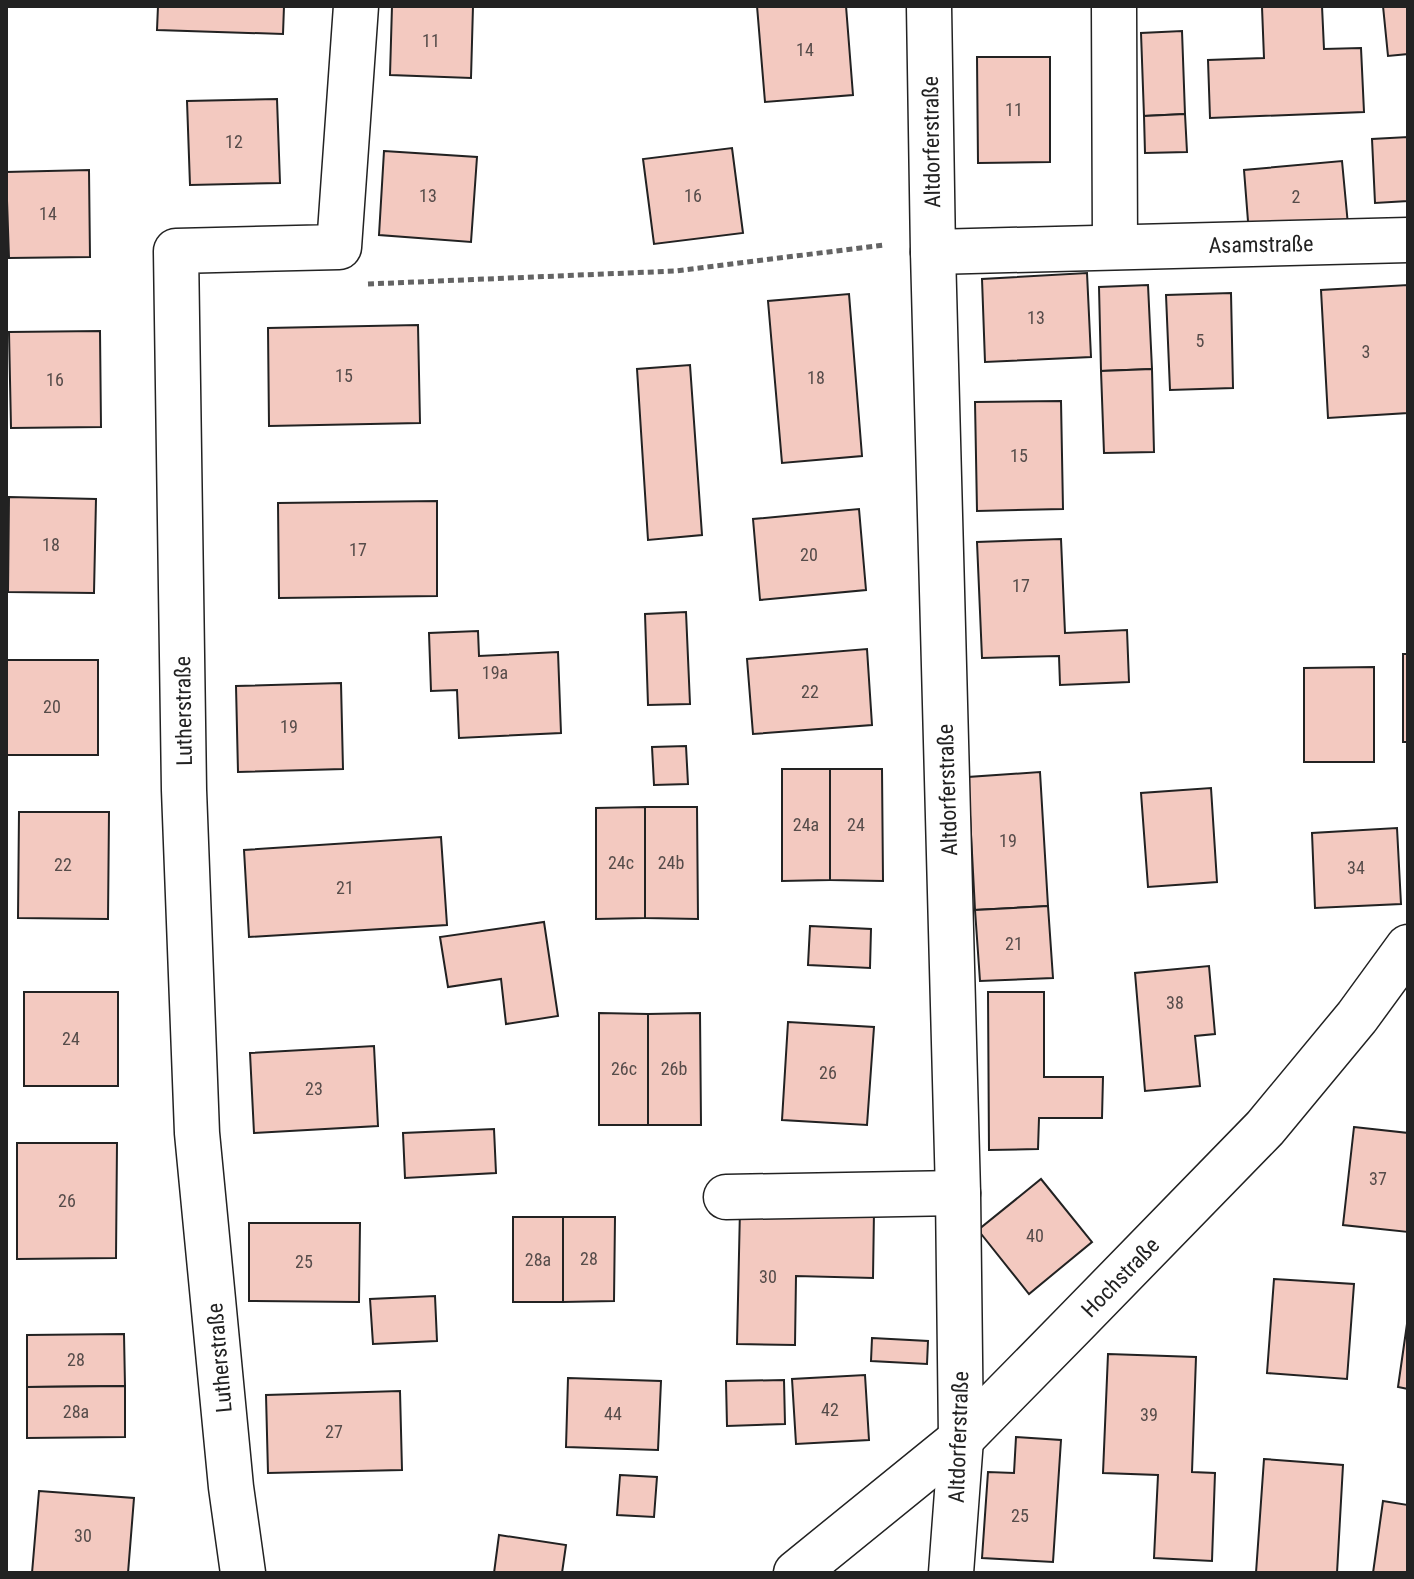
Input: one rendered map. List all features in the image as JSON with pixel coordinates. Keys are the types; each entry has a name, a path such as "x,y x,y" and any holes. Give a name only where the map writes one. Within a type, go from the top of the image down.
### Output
{"street":[{"path":"339,247 356,6"},
{"name":"Altdorferstraße","path":"929,6 932,245 958,1193 961,1439 951,1573"},
{"path":"1114,6 1115,247"},
{"name":"Asamstraße","path":"932,245 1115,247 1408,240"},
{"name":"Lutherstraße","path":"243,1573 197,1133 184,790 176,251 339,247"},
{"name":"Hochstraße","path":"796,1573 961,1439 1265,1128 1357,1017 1408,947"},
{"path":"726,1197 958,1193"}],"path":[{"path":"339,247 338,286 675,271 932,245"}],"building":[{"path":"158,6 284,6 283,34 157,30"},
{"path":"392,6 473,6 471,78 390,75"},
{"path":"757,6 846,6 853,95 765,102"},
{"path":"1322,6 1324,49 1361,48 1364,112 1210,118 1208,60 1264,58 1262,7"},
{"path":"1383,6 1408,6 1408,54 1388,56"},
{"path":"1182,31 1185,114 1144,116 1141,33"},
{"path":"977,57 1050,57 1050,162 978,163"},
{"path":"277,99 280,183 190,185 187,101"},
{"path":"1185,114 1187,152 1145,153 1144,116"},
{"path":"1408,137 1408,201 1375,203 1372,139"},
{"path":"732,148 743,233 654,244 643,159"},
{"path":"384,151 477,157 471,242 379,235"},
{"path":"1342,161 1348,225 1249,234 1244,170"},
{"path":"89,170 90,257 9,258 6,172"},
{"path":"1087,273 1091,357 985,362 982,279"},
{"path":"1148,285 1152,369 1101,371 1099,287"},
{"path":"1408,285 1408,413 1328,418 1321,290"},
{"path":"1231,293 1233,388 1170,390 1166,295"},
{"path":"849,294 862,456 782,463 768,301"},
{"path":"418,325 420,423 269,426 268,328"},
{"path":"100,331 101,427 11,428 9,332"},
{"path":"690,365 702,535 648,540 637,369"},
{"path":"1152,369 1154,452 1104,453 1101,371"},
{"path":"1061,401 1063,509 977,511 975,402"},
{"path":"9,497 96,499 94,593 8,592"},
{"path":"437,501 437,596 279,598 278,503"},
{"path":"859,509 866,590 760,600 753,519"},
{"path":"1061,539 1065,633 1127,630 1129,682 1060,685 1059,656 982,658 977,542"},
{"path":"686,612 690,704 648,705 645,614"},
{"path":"478,631 479,656 558,652 561,733 459,738 457,690 431,691 429,633"},
{"path":"867,649 872,725 753,734 747,659"},
{"path":"1403,654 1408,654 1408,742 1403,742"},
{"path":"6,660 98,660 98,755 6,755"},
{"path":"1374,667 1374,762 1304,762 1304,668"},
{"path":"341,683 343,769 238,772 236,686"},
{"path":"686,746 688,784 654,785 652,747"},
{"path":"782,769 830,769 830,880 782,881"},
{"path":"830,769 882,769 883,881 830,880"},
{"path":"1040,772 1048,906 975,910 968,777"},
{"path":"1211,788 1217,882 1148,887 1141,793"},
{"path":"645,807 697,807 698,919 645,918"},
{"path":"645,807 645,918 596,919 596,808"},
{"path":"19,812 109,812 108,919 18,918"},
{"path":"1397,828 1401,904 1315,908 1312,833"},
{"path":"441,837 447,925 249,937 244,850"},
{"path":"1048,906 1053,978 980,981 975,910"},
{"path":"544,922 558,1016 506,1024 501,979 448,987 440,937"},
{"path":"810,926 871,929 870,968 808,965"},
{"path":"1209,966 1215,1034 1195,1036 1200,1086 1145,1091 1135,973"},
{"path":"24,992 118,992 118,1086 24,1086"},
{"path":"988,992 1044,992 1044,1077 1103,1077 1102,1118 1039,1118 1038,1149 989,1150"},
{"path":"599,1013 648,1014 648,1125 599,1125"},
{"path":"700,1013 701,1125 648,1125 648,1014"},
{"path":"788,1022 874,1027 867,1125 782,1120"},
{"path":"374,1046 378,1126 254,1133 250,1053"},
{"path":"1354,1127 1408,1133 1408,1232 1343,1225"},
{"path":"494,1129 496,1173 405,1178 403,1133"},
{"path":"17,1143 117,1143 116,1258 17,1259"},
{"path":"1041,1179 1092,1242 1029,1294 978,1230"},
{"path":"740,1209 874,1211 873,1278 796,1276 795,1345 737,1344"},
{"path":"513,1217 563,1217 563,1302 513,1302"},
{"path":"563,1217 615,1217 614,1301 563,1302"},
{"path":"249,1223 360,1223 359,1302 249,1301"},
{"path":"1274,1279 1354,1284 1347,1379 1267,1373"},
{"path":"435,1296 437,1341 373,1344 370,1299"},
{"path":"1408,1317 1408,1389 1398,1387"},
{"path":"124,1334 125,1386 27,1387 27,1335"},
{"path":"872,1338 928,1341 927,1364 871,1361"},
{"path":"1108,1354 1196,1357 1192,1472 1215,1473 1212,1561 1154,1558 1158,1475 1103,1473"},
{"path":"865,1375 869,1440 796,1444 792,1379"},
{"path":"568,1378 661,1381 658,1450 566,1447"},
{"path":"784,1380 785,1424 727,1426 726,1381"},
{"path":"125,1386 125,1437 27,1438 27,1387"},
{"path":"400,1391 402,1470 268,1473 266,1395"},
{"path":"1016,1437 1061,1440 1053,1562 982,1558 988,1472 1014,1473"},
{"path":"1264,1459 1343,1465 1337,1573 1256,1573"},
{"path":"620,1475 657,1477 654,1517 617,1515"},
{"path":"39,1491 134,1498 128,1573 32,1573"},
{"path":"1383,1501 1408,1505 1408,1573 1373,1573"},
{"path":"499,1535 566,1545 562,1573 494,1573"}]}
